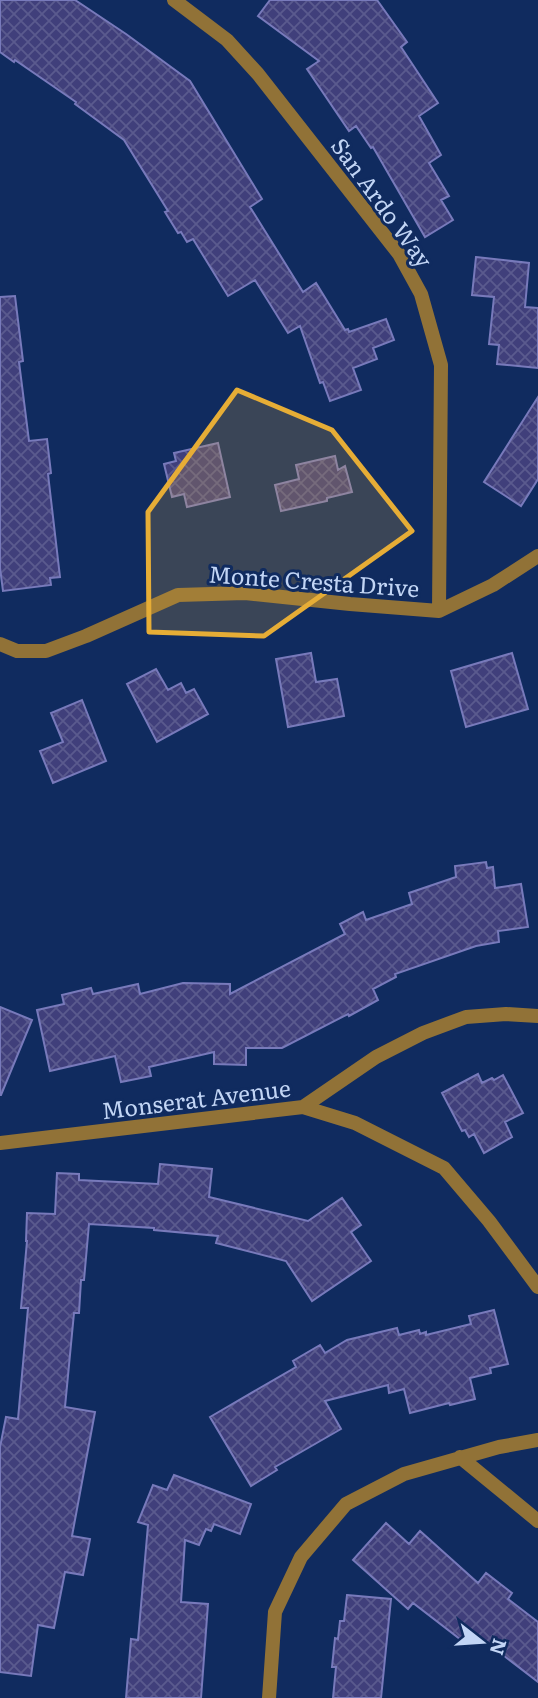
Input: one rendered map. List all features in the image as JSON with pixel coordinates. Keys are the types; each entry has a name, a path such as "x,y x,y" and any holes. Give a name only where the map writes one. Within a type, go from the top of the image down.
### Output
{"street":[{"name":"San Ardo Way","path":"174,0 227,40 258,74 399,254 421,294 441,365 439,611"},
{"name":"Monte Cresta Drive","path":"0,644 17,651 46,651 178,595 245,593 439,611 493,585 538,555"},
{"path":"303,1107 376,1057 424,1033 466,1017 506,1014 538,1016"},
{"name":"Monserat Avenue","path":"0,1143 303,1107 355,1123 444,1168 489,1221 538,1287"},
{"path":"269,1698 275,1612 301,1557 346,1504 404,1474 499,1447 538,1440"},
{"path":"460,1457 538,1521"}],"highlighted area":[{"path":"237,390 332,430 412,531 264,636 149,632 148,512"}],"building":[{"path":"0,0 75,0 190,81 262,199 250,207 303,292 316,283 345,330 348,329 349,332 386,319 394,340 373,348 377,359 353,368 361,390 330,401 323,382 320,383 300,326 288,333 255,280 228,296 193,239 187,242 181,232 178,233 165,212 168,211 124,140 75,104 76,102 0,52"},
{"path":"270,0 377,0 407,42 401,47 438,103 419,116 441,155 429,163 449,196 441,200 453,220 425,237 373,147 371,148 356,126 349,131 307,69 319,61 258,16"},
{"path":"476,257 529,263 525,307 538,308 538,368 497,364 499,345 489,344 494,297 472,295"},
{"path":"15,296 23,361 19,362 29,441 47,439 51,473 48,474 60,577 50,578 51,585 3,591 0,568 0,297"},
{"path":"538,397 538,479 521,506 484,482"},
{"path":"218,443 230,497 187,507 184,494 172,497 164,464 176,461 174,453"},
{"path":"335,456 338,470 345,466 352,492 327,498 327,501 281,511 275,485 299,479 296,465"},
{"path":"311,653 316,682 337,679 344,716 288,727 276,659"},
{"path":"512,653 528,709 466,727 451,671"},
{"path":"156,669 168,690 181,683 186,693 194,689 208,714 157,742 127,684"},
{"path":"82,700 106,761 53,783 40,751 63,742 51,713"},
{"path":"486,862 487,868 493,867 495,888 521,884 528,927 498,931 499,942 476,946 395,974 396,977 373,989 378,1000 349,1016 348,1014 282,1048 246,1048 246,1065 214,1064 214,1052 149,1067 151,1076 121,1082 115,1056 50,1071 37,1010 64,1004 62,995 91,988 93,994 138,984 140,994 183,983 230,984 230,994 345,934 340,924 363,912 366,920 412,904 409,893 456,877 455,866"},
{"path":"0,1007 32,1020 1,1095 0,1095"},
{"path":"478,1074 482,1083 503,1075 523,1113 505,1122 512,1137 484,1153 474,1134 469,1137 465,1130 462,1131 442,1093"},
{"path":"160,1164 212,1169 209,1197 308,1221 342,1198 361,1225 351,1232 371,1261 312,1301 286,1261 216,1243 218,1236 89,1224 79,1313 74,1313 65,1407 95,1412 72,1536 90,1539 83,1575 65,1572 54,1628 38,1625 31,1676 0,1672 0,1447 6,1417 18,1419 28,1308 21,1308 27,1213 55,1214 57,1173 79,1174 79,1180 158,1184"},
{"path":"494,1310 508,1364 490,1368 491,1373 470,1378 475,1399 410,1413 404,1389 389,1393 388,1385 325,1401 341,1429 275,1467 277,1470 251,1486 210,1417 296,1367 293,1361 320,1345 325,1353 347,1340 397,1328 399,1335 419,1330 420,1334 426,1332 426,1335 471,1324 469,1316"},
{"path":"174,1475 251,1504 240,1534 214,1524 211,1531 206,1529 199,1545 185,1540 181,1602 208,1604 201,1698 126,1698 131,1639 138,1640 148,1525 138,1522 153,1485 167,1490"},
{"path":"386,1523 409,1544 420,1531 478,1583 486,1573 512,1593 508,1599 538,1622 538,1682 477,1635 469,1646 413,1603 408,1609 353,1560"},
{"path":"347,1595 391,1599 381,1698 333,1698 335,1638 338,1639 340,1621 344,1621"}]}
